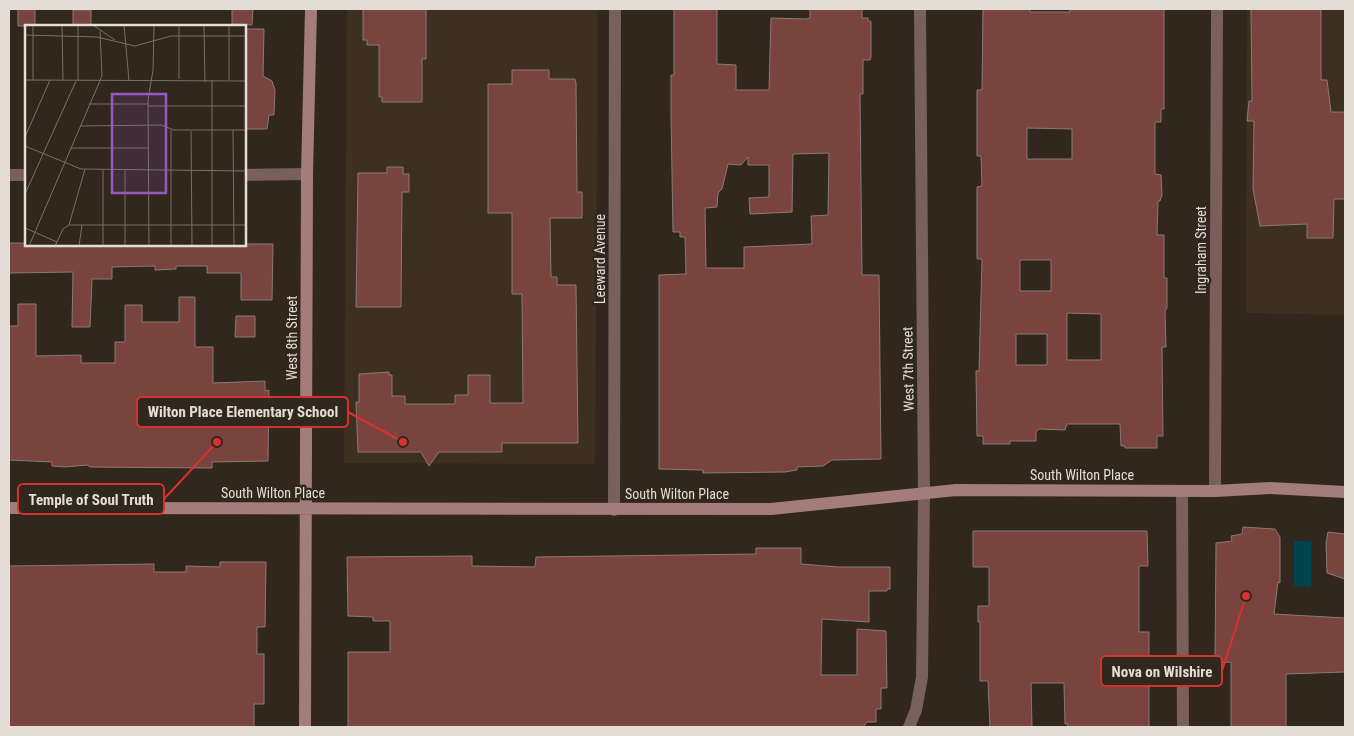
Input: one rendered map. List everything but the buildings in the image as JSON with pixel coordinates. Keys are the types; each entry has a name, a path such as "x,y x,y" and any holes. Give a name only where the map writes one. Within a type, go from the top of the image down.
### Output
{"main road":[{"name":"West 8th Street","path":"305,727 307,174 311,9"},
{"name":"South Wilton Place","path":"9,508 307,507 614,510 786,508 956,490 1215,491 1270,488 1345,492"}],"street":[{"name":"Leeward Avenue","path":"614,510 615,9"},
{"name":"West 7th Street","path":"909,727 916,710 922,677 924,494 920,9"},
{"name":"Ingraham Street","path":"1215,491 1216,9"},
{"path":"246,175 307,174"},
{"path":"9,175 25,175"},
{"path":"1182,491 1183,727"}],"shaded area":[{"path":"347,9 598,9 595,464 344,463"},
{"path":"1247,9 1345,9 1345,315 1246,313"}],"water":[{"path":"1294,541 1311,541 1311,587 1294,586"}],"place":[{"name":"Temple of Soul Truth","path":"217,442"},
{"name":"Wilton Place Elementary School","path":"403,442"},
{"name":"Nova on Wilshire","path":"1246,596"}]}
